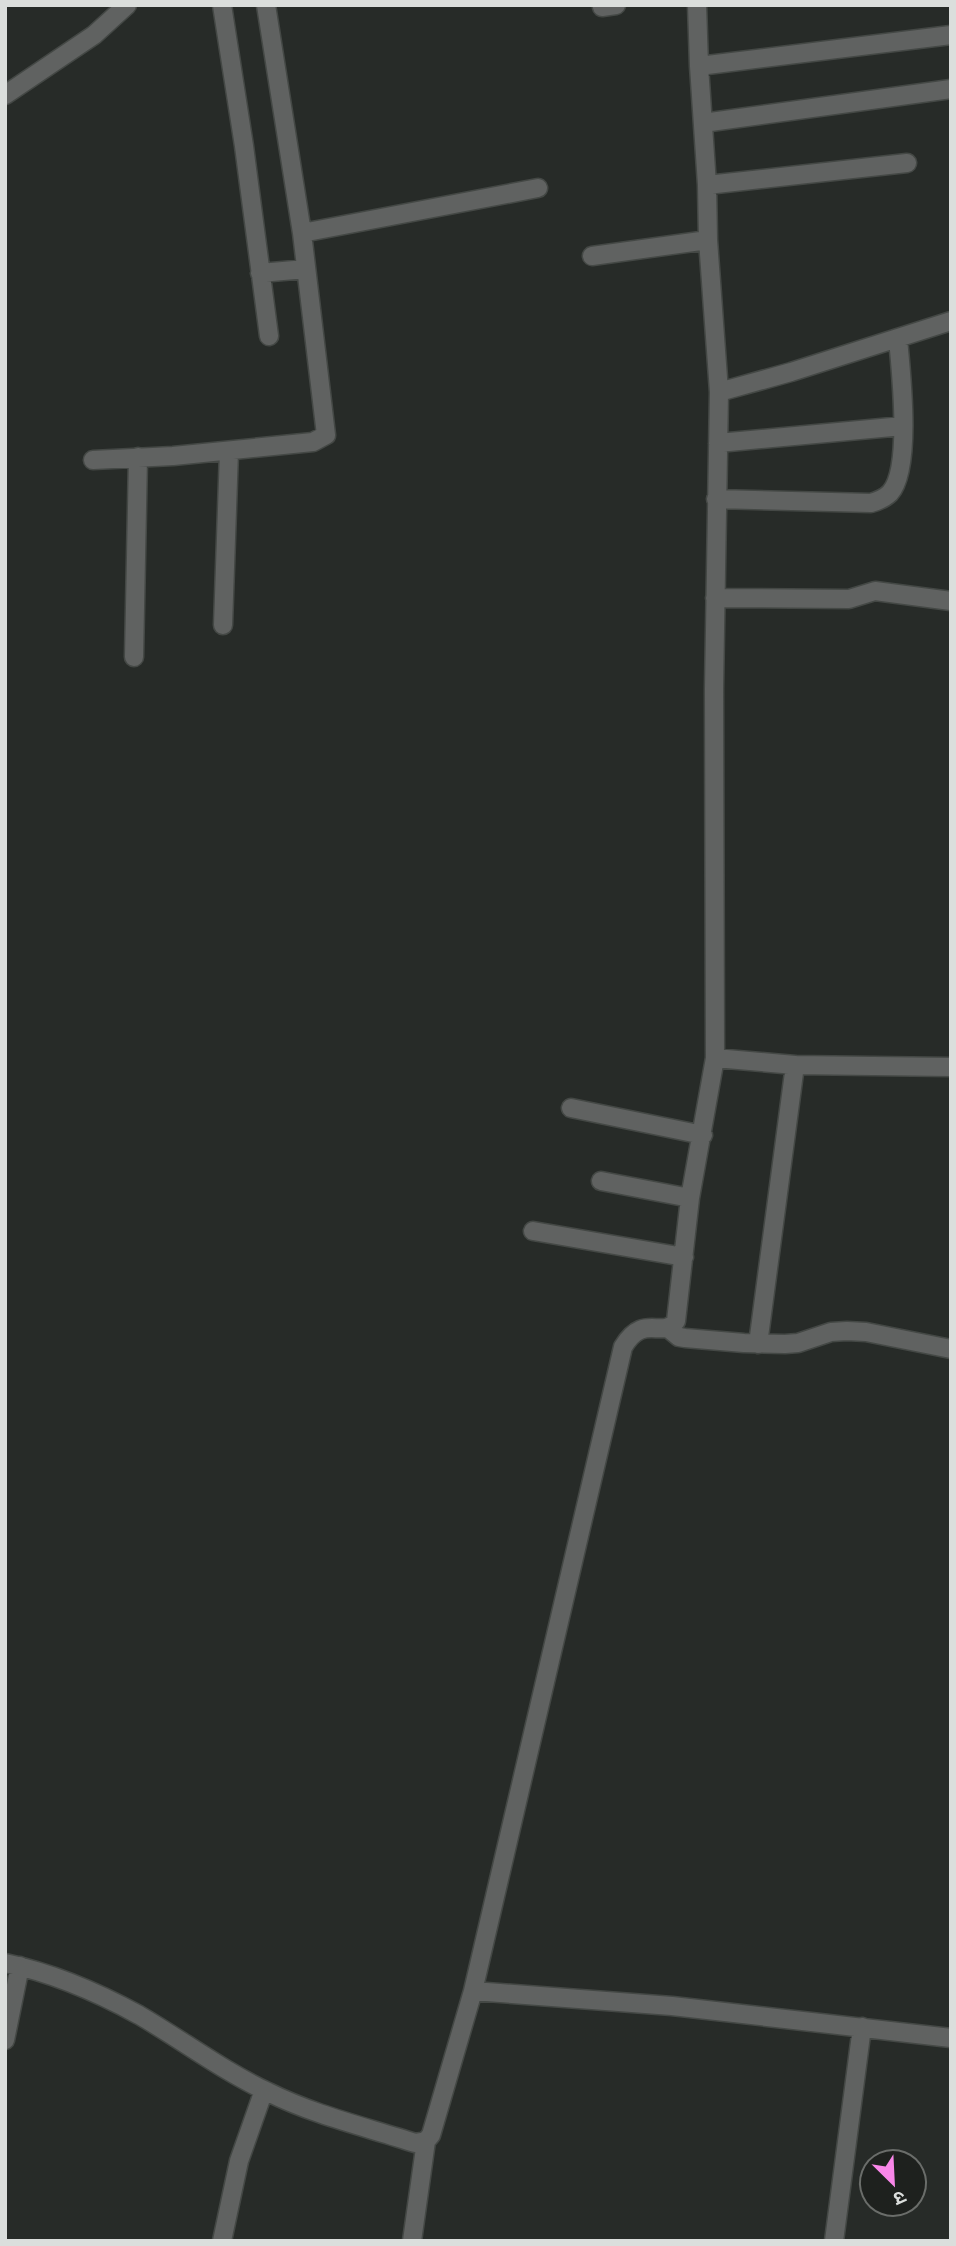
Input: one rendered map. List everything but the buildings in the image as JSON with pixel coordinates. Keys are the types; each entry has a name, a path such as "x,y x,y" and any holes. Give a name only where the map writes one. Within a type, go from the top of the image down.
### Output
{"street":[{"path":"5,94 94,35 127,5"},
{"path":"222,5 269,336"},
{"path":"93,460 229,451 313,442 326,435 302,233 266,5"},
{"path":"412,2241 426,2141 431,2135 473,1991 621,1354 631,1334 637,1330 668,1328 676,1321 690,1198 715,1058 715,598 719,391 708,240 697,5"},
{"path":"699,66 951,35"},
{"path":"703,122 951,89"},
{"path":"707,185 907,163"},
{"path":"302,233 538,188"},
{"path":"592,256 708,240"},
{"path":"260,274 306,269"},
{"path":"719,391 792,372 951,321"},
{"path":"716,499 871,503 882,500 891,492 897,479 901,457 903,392 898,339"},
{"path":"718,443 902,426"},
{"path":"223,625 229,451"},
{"path":"134,657 138,457"},
{"path":"715,598 849,599 875,591 951,601"},
{"path":"715,1058 795,1065 951,1067"},
{"path":"758,1344 795,1065"},
{"path":"571,1108 703,1135"},
{"path":"601,1181 690,1198"},
{"path":"533,1231 684,1257"},
{"path":"668,1328 679,1337 758,1344 799,1343 831,1332 866,1332 951,1349"},
{"path":"5,2040 13,1964 93,1991 264,2090 303,2106 415,2143 426,2141"},
{"path":"473,1991 672,2006 951,2038"},
{"path":"834,2241 862,2027"},
{"path":"222,2241 239,2161 264,2090"}]}
